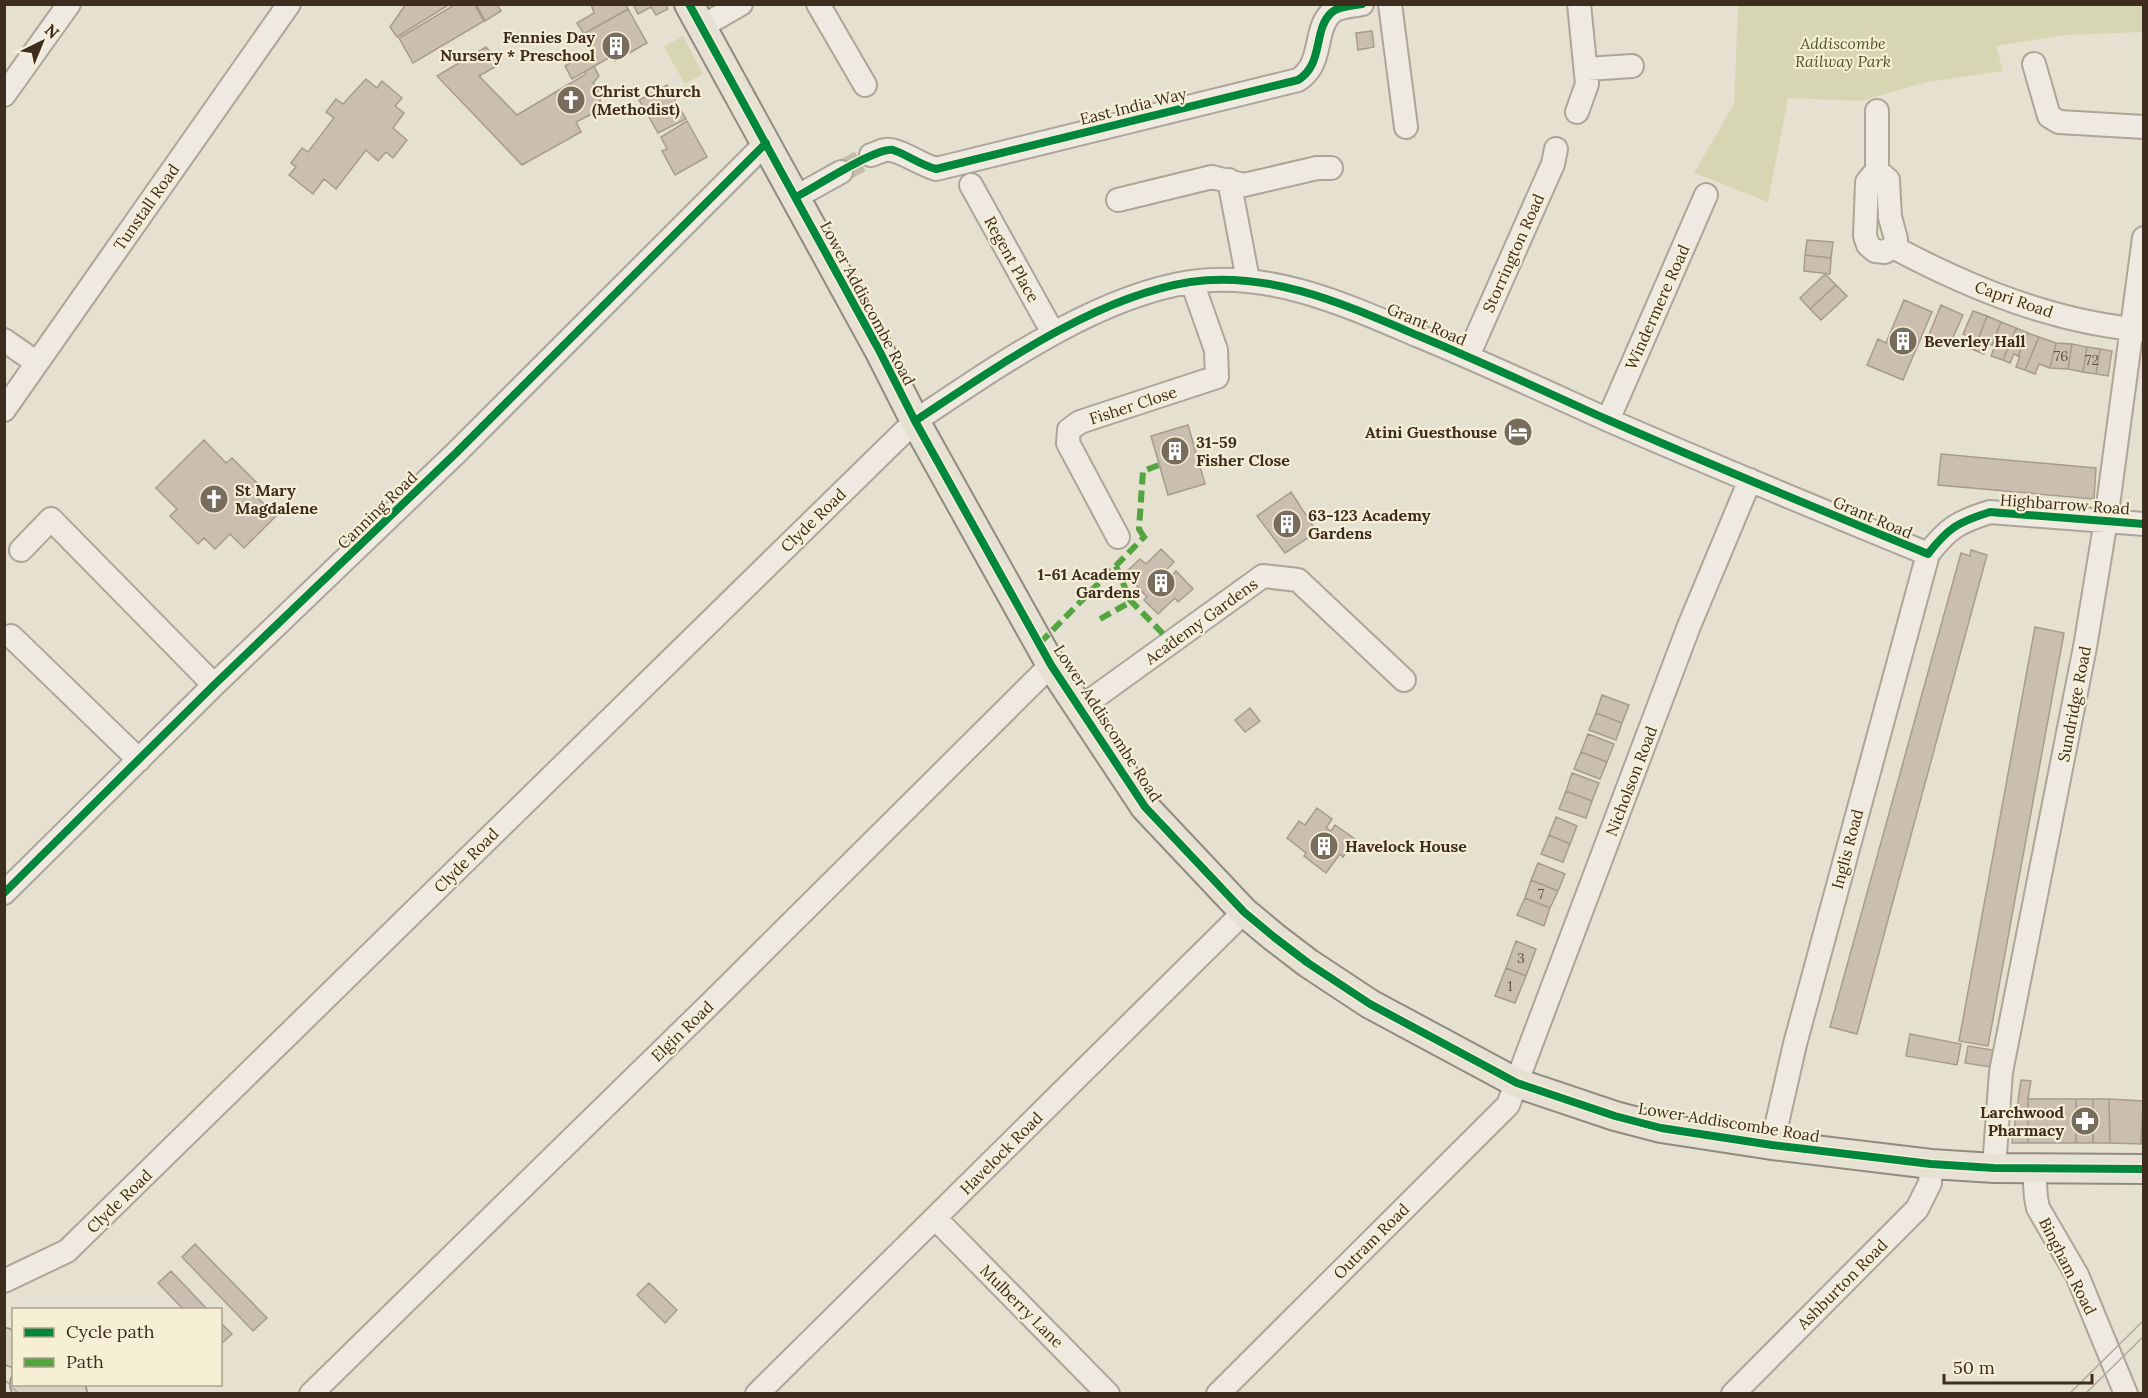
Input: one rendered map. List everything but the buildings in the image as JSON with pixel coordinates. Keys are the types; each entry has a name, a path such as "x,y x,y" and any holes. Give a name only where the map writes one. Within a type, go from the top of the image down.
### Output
{"main road":[{"name":"Lower Addiscombe Road","path":"695,16 796,197 915,421 1051,665 1145,807 1244,912 1308,963 1370,1004 1517,1083 1615,1116 1661,1128 1772,1145 1931,1164 2034,1169 2144,1169"}],"street":[{"path":"4,95 69,4"},
{"name":"Tunstall Road","path":"4,410 289,4"},
{"path":"695,16 741,4"},
{"path":"818,4 865,85"},
{"name":"East India Way","path":"870,155 885,150 894,150 936,169 1298,80 1308,74 1313,65 1325,24 1331,13 1362,4"},
{"path":"1390,4 1406,128"},
{"path":"1577,112 1587,84 1579,4"},
{"path":"2034,64 2049,116 2060,122 2144,127"},
{"path":"1587,69 1632,66"},
{"name":"Capri Road","path":"1877,111 1877,171 1867,182 1865,236 1868,245 1875,251 1885,252 1893,247 1896,239 1890,217 1888,180 1877,171"},
{"name":"Canning Road","path":"4,893 214,685 460,449 766,143"},
{"name":"Storrington Road","path":"1468,357 1553,164 1556,149"},
{"path":"1119,200 1212,177 1244,185 1317,168 1331,168"},
{"path":"796,197 841,172"},
{"path":"1229,180 1248,280"},
{"name":"Regent Place","path":"971,185 1053,333"},
{"name":"Windermere Road","path":"1608,420 1706,195"},
{"path":"1866,216 1890,217"},
{"name":"Sundridge Road","path":"1994,1168 2001,1072 2085,647 2137,330 2144,238"},
{"name":"Capri Road","path":"1893,247 1933,268 2049,314 2137,330"},
{"name":"Grant Road","path":"915,421 1053,333 1106,308 1149,292 1192,282 1248,280 1284,286 1355,309 1608,420 1928,555"},
{"name":"Fisher Close","path":"1118,537 1068,443 1069,430 1080,423 1216,377 1216,350 1192,282"},
{"path":"4,340 37,363"},
{"name":"Clyde Road","path":"4,1281 67,1251 915,421"},
{"name":"Nicholson Road","path":"1517,1083 1689,626 1750,480"},
{"name":"Highbarrow Road","path":"1928,555 1951,528 1990,512 2144,524"},
{"path":"21,550 51,519 214,685"},
{"name":"Inglis Road","path":"1772,1145 1795,1044 1928,555"},
{"name":"Academy Gardens","path":"1080,708 1263,576 1298,580 1404,680"},
{"path":"11,636 139,760"},
{"name":"Elgin Road","path":"310,1394 713,1001 1051,665"},
{"name":"Havelock Road","path":"757,1394 1244,912"},
{"name":"Outram Road","path":"1218,1394 1508,1105 1517,1083"},
{"name":"Ashburton Road","path":"1733,1394 1917,1209 1930,1183 1931,1164"},
{"name":"Bingham Road","path":"2034,1169 2038,1208 2077,1275 2126,1394"},
{"name":"Mulberry Lane","path":"935,1218 1108,1394"}],"green space":[{"name":"Addiscombe Railway Park","path":"1738,5 2143,5 2143,32 2064,35 1996,46 2003,71 1927,82 1860,101 1788,98 1768,202 1694,173 1734,104"},
{"path":"683,36 703,74 685,84 664,47"}],"tunnel":[{"path":"841,172 871,155"}],"tram line":[{"path":"2069,1394 2144,1320"},
{"path":"2085,1394 2144,1336"},
{"path":"4,1379 19,1394"}],"marked path":[{"path":"1144,537 1139,529 1143,471 1159,465"},
{"path":"1040,643 1146,535"},
{"path":"1116,566 1130,600 1171,642"},
{"path":"1100,619 1132,601"}],"cycle path":[{"path":"689,4 879,350 915,421 1051,665 1145,807 1244,912 1274,937 1308,963 1370,1004 1517,1083 1615,1116 1661,1128 1772,1145 1931,1164 1994,1168 2144,1169"},
{"path":"796,197 860,161 885,151 893,150 936,169 1298,80 1312,65 1325,20 1334,11 1362,4"},
{"path":"4,893 214,685 456,453 766,143"},
{"path":"915,421 1046,337 1118,303 1154,290 1190,282 1249,281 1307,293 1364,313 1686,454 1928,554 1954,527 1990,512 2144,524"}],"place":[{"name":"Fennies Day Nursery * Preschool","path":"616,46"},
{"name":"Christ Church (Methodist)","path":"571,100"},
{"name":"Beverley Hall","path":"1903,341"},
{"name":"Atini Guesthouse","path":"1518,432"},
{"name":"31-59 Fisher Close","path":"1175,451"},
{"name":"St Mary Magdalene","path":"214,499"},
{"name":"63-123 Academy Gardens","path":"1287,524"},
{"name":"1-61 Academy Gardens","path":"1161,583"},
{"name":"Havelock House","path":"1324,846"},
{"name":"Larchwood Pharmacy","path":"2085,1121"}]}
